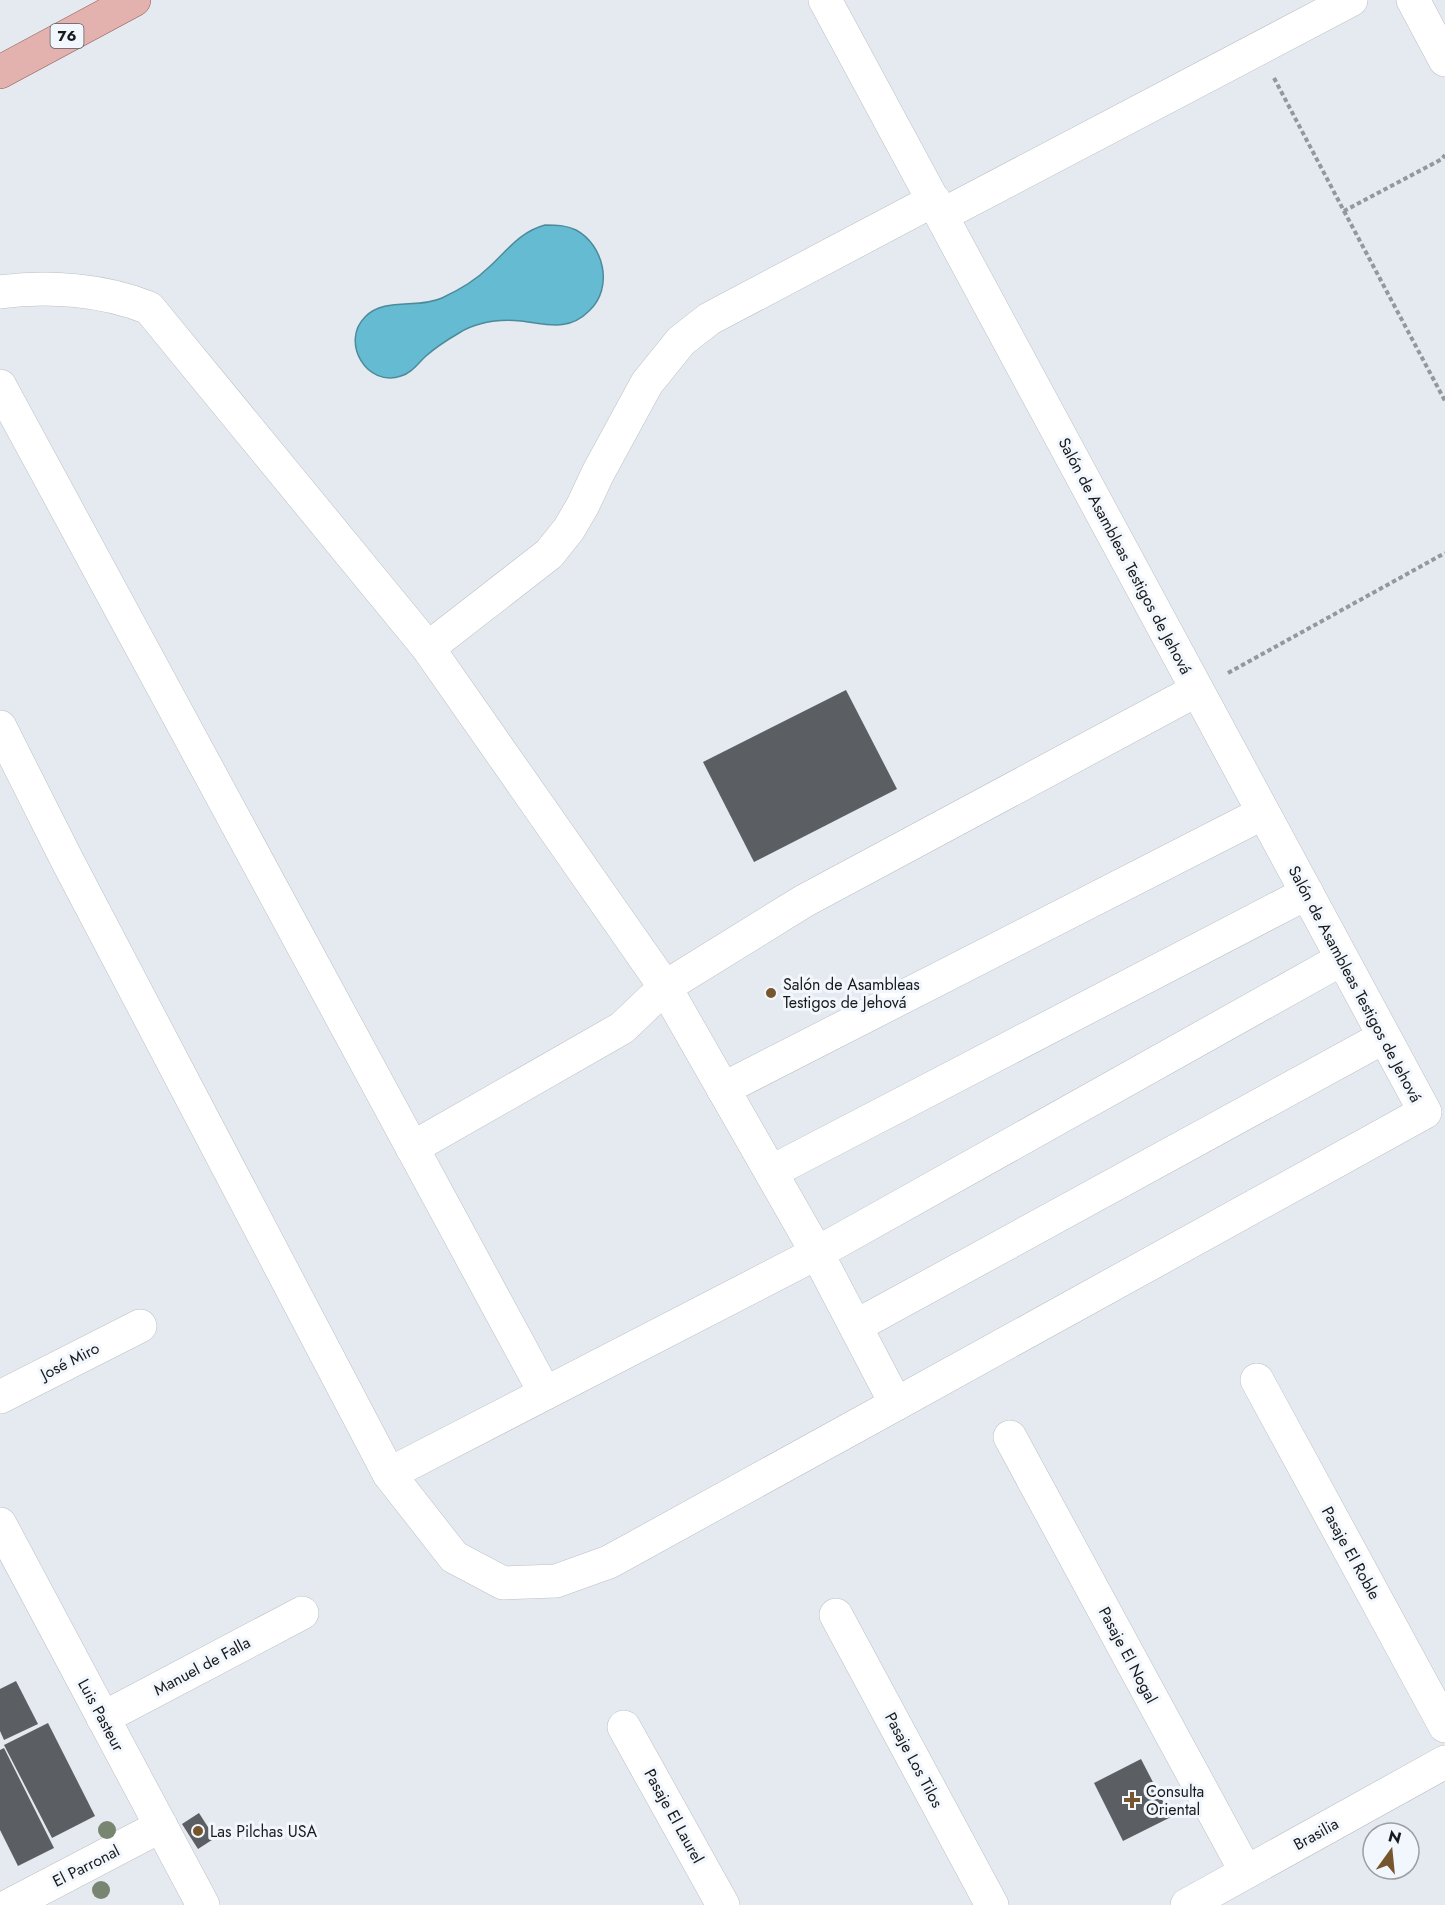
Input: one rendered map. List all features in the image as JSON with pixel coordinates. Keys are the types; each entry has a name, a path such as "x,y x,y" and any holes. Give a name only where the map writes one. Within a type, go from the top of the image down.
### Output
{"main road":[{"name":"76","path":"0,72 134,0"}],"street":[{"name":"Salón de Asambleas Testigos de Jehová","path":"825,0 1425,1112 896,1404"},
{"path":"428,648 549,554 569,530 647,383 681,341 709,319 1258,49 1351,0"},
{"path":"1413,0 1445,60"},
{"path":"0,292 21,289 90,292 125,298 149,308 428,648 665,987 817,1253 896,1404 609,1562 556,1581 503,1583 454,1557 389,1474 68,862 0,727"},
{"path":"0,386 545,1394"},
{"path":"412,1148 622,1028 665,987 804,901 1197,690"},
{"path":"723,1089 1263,813"},
{"path":"771,1172 1307,893"},
{"path":"389,1474 817,1253 1342,959"},
{"path":"856,1326 1384,1037"},
{"name":"José Miro","path":"0,1397 140,1326"},
{"name":"Pasaje El Roble","path":"1257,1380 1445,1726"},
{"name":"Pasaje El Nogal","path":"1010,1437 1246,1872"},
{"name":"Luis Pasteur","path":"0,1524 203,1905"},
{"name":"Manuel de Falla","path":"103,1718 302,1613"},
{"name":"Pasaje Los Tilos","path":"836,1615 992,1905"},
{"name":"Pasaje El Laurel","path":"624,1727 723,1905"},
{"name":"Brasilia","path":"1187,1905 1445,1762"},
{"name":"El Parronal","path":"10,1905 161,1826"}],"path":[{"path":"1258,49 1445,401"},
{"path":"1344,211 1442,159 1445,155"},
{"path":"1197,690 1445,553"}],"water":[{"path":"545,225 565,226 576,230 586,237 599,256 603,279 601,291 597,302 581,318 557,325 505,320 473,326 442,344 412,370 401,376 389,378 378,375 368,369 361,360 356,350 355,338 358,327 373,311 391,305 433,301 448,295 478,277 521,237"}],"building":[{"path":"846,690 897,789 754,862 703,762"},
{"path":"16,1681 38,1724 4,1740 0,1731 0,1689"},
{"path":"48,1723 95,1816 52,1838 4,1745"},
{"path":"4,1748 54,1848 18,1866 0,1830 0,1750"},
{"name":"Consulta Oriental","path":"1141,1759 1171,1817 1123,1841 1094,1783"},
{"name":"Las Pilchas USA","path":"199,1813 215,1838 198,1849 182,1824"}],"place":[{"name":"Salón de Asambleas Testigos de Jehová","path":"771,993"},
{"name":"Consulta Oriental","path":"1132,1800"},
{"name":"Las Pilchas USA","path":"198,1831"}]}
